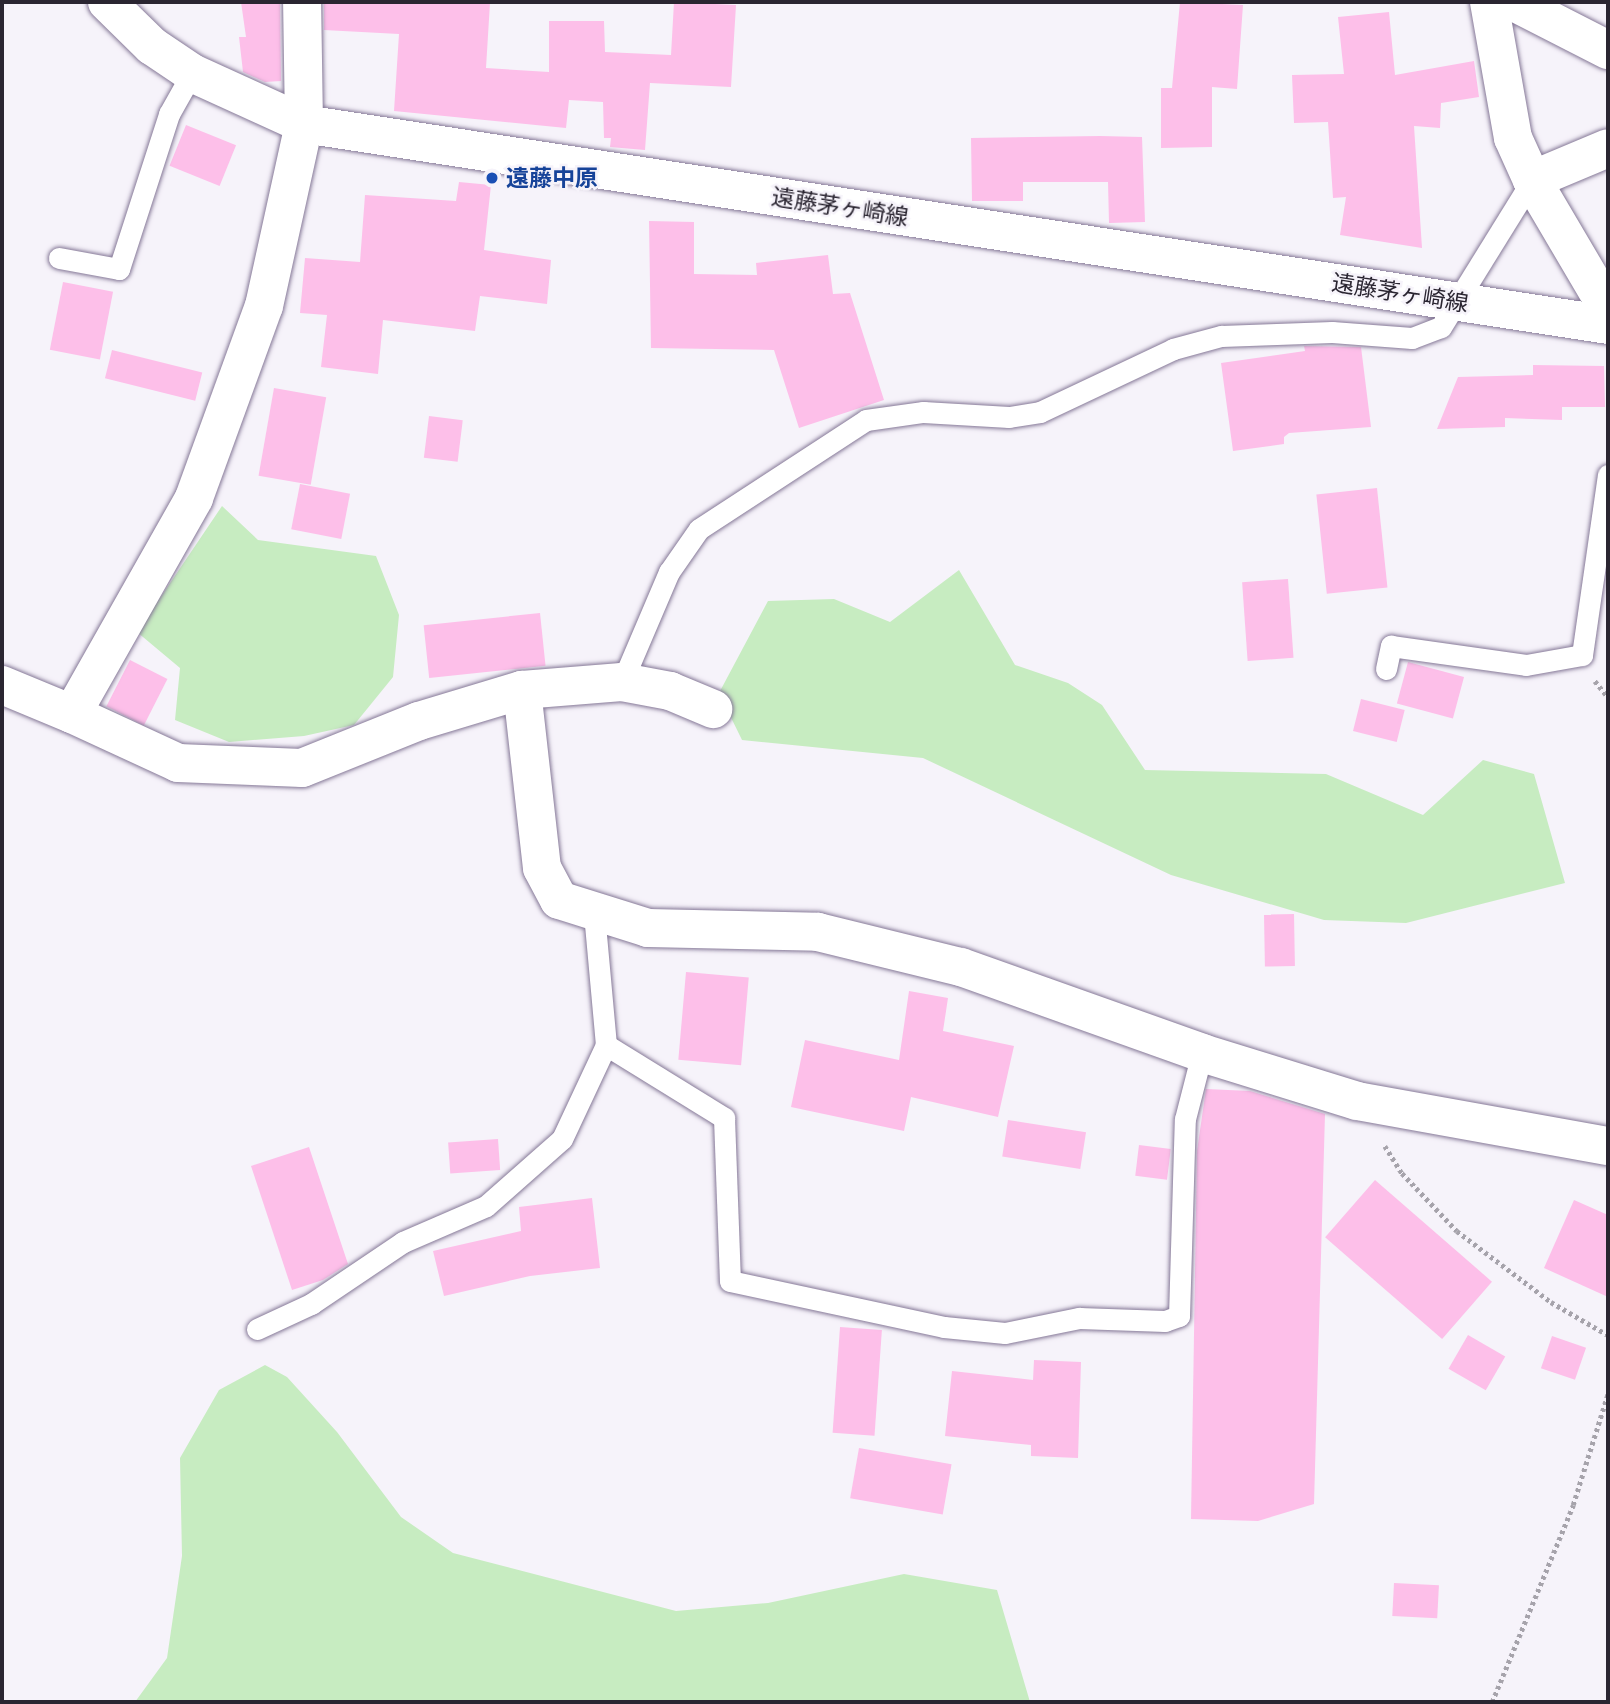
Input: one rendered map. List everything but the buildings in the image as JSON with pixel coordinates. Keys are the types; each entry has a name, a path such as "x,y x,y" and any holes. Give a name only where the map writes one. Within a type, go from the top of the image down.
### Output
{"street":[{"name":"遠藤茅ヶ崎線","path":"107,2 152,46 192,73 304,124 1608,325"},
{"path":"72,714 194,498 264,306 304,124 302,2"},
{"path":"1489,2 1513,138 1532,180 1608,309"},
{"path":"1514,2 1608,50"},
{"path":"1532,180 1608,148"},
{"path":"2,685 72,714 178,764 302,768 419,721 522,690 621,682 670,691 713,709"},
{"path":"522,690 542,868 559,900 648,928 818,932 961,967 1202,1053 1357,1101 1608,1146"}],"lane":[{"path":"59,258 118,269 170,114 192,73"},
{"path":"621,682 669,572 699,529 866,420 923,412 1009,417 1040,412 1173,349 1221,336 1332,332 1412,338 1441,327 1532,180"},
{"path":"1386,668 1391,646 1526,665 1582,655 1608,475"},
{"path":"257,1329 311,1304 403,1242 486,1206 562,1139 606,1045 594,913"},
{"path":"606,1045 724,1118 730,1281 944,1327 1005,1333 1079,1318 1165,1321 1179,1316 1185,1119 1202,1053"}],"path":[{"path":"1357,1101 1402,1173 1457,1231 1551,1302 1608,1335"},
{"path":"1492,1702 1573,1505 1608,1393"}],"green space":[{"path":"222,506 258,540 376,556 399,615 393,677 354,725 304,736 229,742 175,720 180,668 137,632"},
{"path":"959,570 1015,665 1068,683 1102,705 1145,770 1326,774 1423,815 1483,760 1534,774 1565,883 1406,923 1324,920 1171,875 923,758 742,740 719,693 768,601 834,599 890,622"},
{"path":"265,1365 287,1377 337,1432 401,1517 453,1553 676,1611 768,1603 904,1574 997,1590 1030,1702 135,1702 167,1658 182,1556 180,1458 219,1390"}],"place":[{"name":"遠藤中原","path":"492,178"}]}
